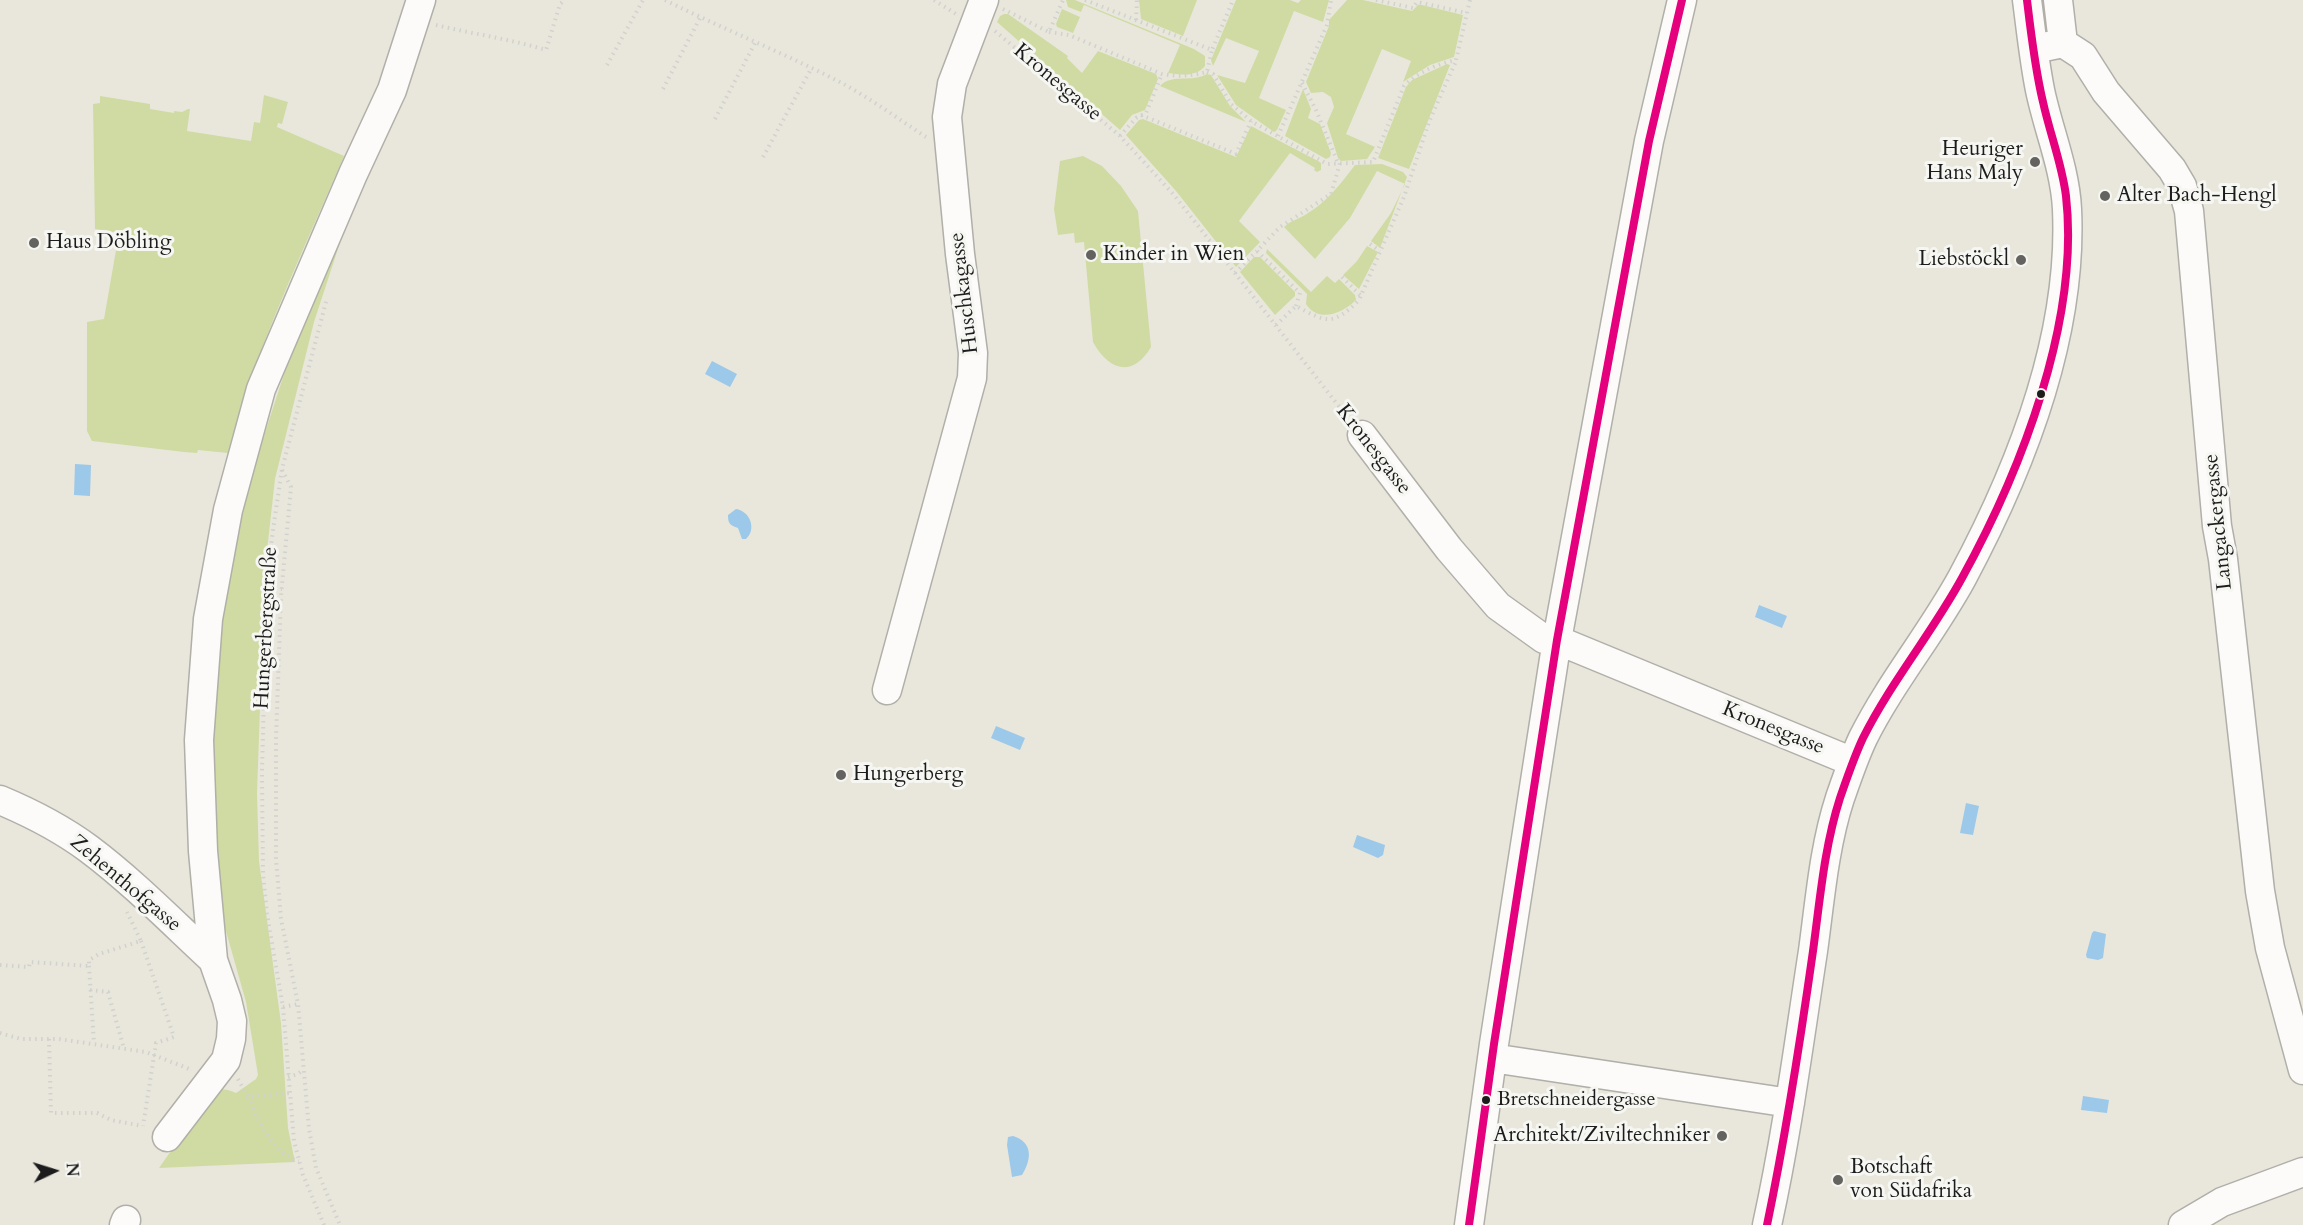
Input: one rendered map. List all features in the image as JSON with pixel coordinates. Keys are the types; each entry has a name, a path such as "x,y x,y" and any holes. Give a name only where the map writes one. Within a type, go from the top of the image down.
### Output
{"street":[{"path":"1469,1225 1492,1058 1557,640 1649,141 1682,0"},
{"path":"1767,1225 1790,1103 1833,821 1864,737 1884,700 1947,606 1979,546 2023,446 2043,391 2058,317 2067,209 2063,180 2040,90 2027,0"},
{"path":"2034,49 2063,43 2058,0"},
{"name":"Huschkagasse","path":"887,690 972,378 973,353 960,254 947,117 952,84 981,8"},
{"path":"155,1131 219,1069 231,1039 232,1021 213,960 203,851 199,740 208,619 228,510 261,389 353,174 393,90 418,10"},
{"name":"Langackergasse","path":"2063,43 2083,56 2106,92 2172,169 2182,186 2189,211 2217,526 2223,559 2260,891 2270,948 2303,1070"},
{"name":"Kronesgasse","path":"1362,435 1449,549 1498,606 1544,639 1557,640 1853,762"},
{"name":"Zehenthofgasse","path":"0,800 64,833 89,849 213,960"},
{"path":"1492,1058 1790,1103"},
{"path":"2183,1225 2222,1202 2303,1172"}],"path":[{"path":"418,10 483,36 511,39 546,50 560,4 566,0"},
{"path":"607,65 643,0"},
{"path":"665,0 868,98 950,153"},
{"path":"1005,0 1002,8 1049,32 1069,34 1162,74 1191,76 1207,72 1213,74 1231,104 1251,121 1327,164 1373,162 1404,86 1411,79 1437,64 1456,60"},
{"path":"1049,32 1063,0"},
{"path":"1085,0 1212,50"},
{"path":"1136,20 1137,0"},
{"path":"1207,72 1212,50 1233,0"},
{"path":"1278,136 1327,25 1331,0"},
{"path":"1376,0 1413,8 1417,2 1467,13"},
{"path":"1296,306 1322,320 1336,318 1348,311 1361,296 1404,197 1429,122 1456,60 1470,0"},
{"name":"Kronesgasse","path":"981,8 1026,58 1120,136 1174,195 1362,435"},
{"path":"663,89 700,18"},
{"path":"715,119 755,44"},
{"path":"763,157 811,69"},
{"path":"1120,136 1146,112 1162,74"},
{"path":"1235,273 1280,227 1330,194 1339,163 1317,110 1301,83"},
{"path":"1141,115 1236,154 1251,121"},
{"path":"1370,244 1380,250"},
{"path":"1257,251 1300,293 1296,306 1276,325"},
{"path":"1342,277 1361,296"},
{"name":"Hungerbergstraße","path":"324,1225 299,1161 294,1141 283,1007 267,914 262,830 269,560 282,470 330,291"},
{"path":"282,470 291,487 282,589 276,739 276,859 281,919 298,1004 309,1129 316,1168 340,1225"},
{"path":"269,588 282,589"},
{"path":"49,1039 51,1113 97,1113 111,1120 155,1131 153,1056 156,1043 174,1037 141,941 127,912 136,889"},
{"path":"94,1044 89,960 99,954 141,941"},
{"path":"0,965 29,967 30,962 89,966"},
{"path":"90,990 108,992 124,1049"},
{"path":"283,1007 298,1004"},
{"path":"0,1033 21,1039 49,1039 146,1052 153,1056 219,1069 248,1097 260,1125 283,1152 292,1160 299,1161"},
{"path":"288,1077 304,1070"},
{"path":"248,1097 290,1093"}],"green space":[{"path":"1066,0 1075,0 1194,49 1205,56 1205,66 1193,74 1168,73 1180,45 1084,5 1081,12 1068,7"},
{"path":"1139,0 1197,0 1183,36 1141,19"},
{"path":"1236,0 1290,0 1298,3 1301,0 1329,0 1323,22 1294,11 1259,98 1286,110 1274,132 1236,105 1217,75 1245,83 1259,51 1226,38 1213,66 1211,60"},
{"path":"1347,0 1363,0 1412,11 1418,5 1422,5 1463,15 1454,57 1430,65 1403,82 1411,61 1382,49 1346,134 1375,147 1367,159 1341,161 1327,123 1334,107 1331,97 1323,92 1311,93 1306,82 1329,26 1329,20"},
{"path":"1062,9 1080,17 1073,33 1057,27"},
{"path":"1004,14 1008,14 1068,56 1067,58 1082,73 1098,51 1156,74 1158,79 1145,110 1132,115 1120,130 997,22"},
{"path":"1447,64 1450,65 1409,169 1378,158 1406,87 1412,80"},
{"path":"1211,75 1230,106 1246,122 1160,86 1170,80 1195,78"},
{"path":"1303,89 1311,109 1308,118 1320,124 1331,153 1326,159 1285,136"},
{"path":"264,95 288,102 282,124 278,123 277,127 344,156 265,340 228,453 198,450 197,453 184,452 92,441 87,431 87,322 104,319 119,233 95,229 93,104 100,103 100,96 150,104 150,109 174,113 174,111 182,112 190,109 187,131 251,141 254,122 260,123"},
{"path":"1143,119 1236,157 1251,126 1318,161 1321,163 1321,170 1317,172 1315,168 1290,153 1239,221 1260,242 1236,267 1176,191 1126,135 1139,120"},
{"path":"1083,156 1102,166 1121,186 1138,211 1151,347 1144,357 1129,367 1121,367 1106,359 1093,342 1084,242 1075,243 1074,233 1058,235 1054,209 1060,161"},
{"path":"1382,164 1403,172 1407,177 1404,184 1377,171 1350,218 1315,259 1284,227 1322,203 1355,165"},
{"path":"1402,190 1380,248 1371,241 1391,213"},
{"path":"353,203 314,322 275,479 265,569 257,793 259,861 281,1023 288,1128 295,1162 159,1168 210,1095 223,1090 236,1093 256,1079 258,1075 246,1002 222,917 207,754 217,625 249,482 297,334"},
{"path":"1367,246 1378,252 1359,289 1343,275 1357,261"},
{"path":"1267,249 1311,292 1327,276 1335,283 1339,279 1355,295 1356,300 1344,309 1330,314 1323,315 1311,310 1306,304 1307,294 1266,253"},
{"path":"1254,257 1260,257 1295,292 1295,296 1275,315 1240,272"}],"water":[{"path":"712,361 737,374 730,387 705,374"},
{"path":"75,464 91,465 90,496 74,495"},
{"path":"736,509 745,513 750,521 751,530 746,539 742,539 738,528 729,522 728,515"},
{"path":"1759,605 1787,616 1782,628 1755,617"},
{"path":"996,726 1025,738 1020,750 991,738"},
{"path":"1966,803 1979,806 1973,835 1960,833"},
{"path":"1357,835 1385,845 1383,855 1378,858 1353,847"},
{"path":"2094,931 2106,934 2103,958 2098,960 2087,958 2086,955"},
{"path":"2083,1096 2109,1100 2107,1113 2081,1110"},
{"path":"1013,1136 1024,1142 1029,1157 1022,1175 1012,1177 1007,1145 1008,1137"}],"transit line":[{"path":"1469,1225 1494,1044 1557,640 1649,141 1682,0"},
{"path":"1767,1225 1798,1054 1826,855 1840,798 1863,738 1874,717 1938,618 1984,536 2025,443 2055,344 2064,293 2068,244 2066,196 2062,172 2040,90 2027,0"}],"place":[{"name":"Heuriger Hans Maly","path":"2035,162"},
{"name":"Alter Bach-Hengl","path":"2105,196"},
{"name":"Haus Döbling","path":"34,243"},
{"name":"Kinder in Wien","path":"1091,255"},
{"name":"Liebstöckl","path":"2021,260"},
{"name":"Hungerberg","path":"841,775"},
{"name":"Bretschneidergasse","path":"1486,1100"},
{"name":"Architekt/Ziviltechniker","path":"1722,1136"},
{"name":"Botschaft von Südafrika","path":"1838,1180"}]}
